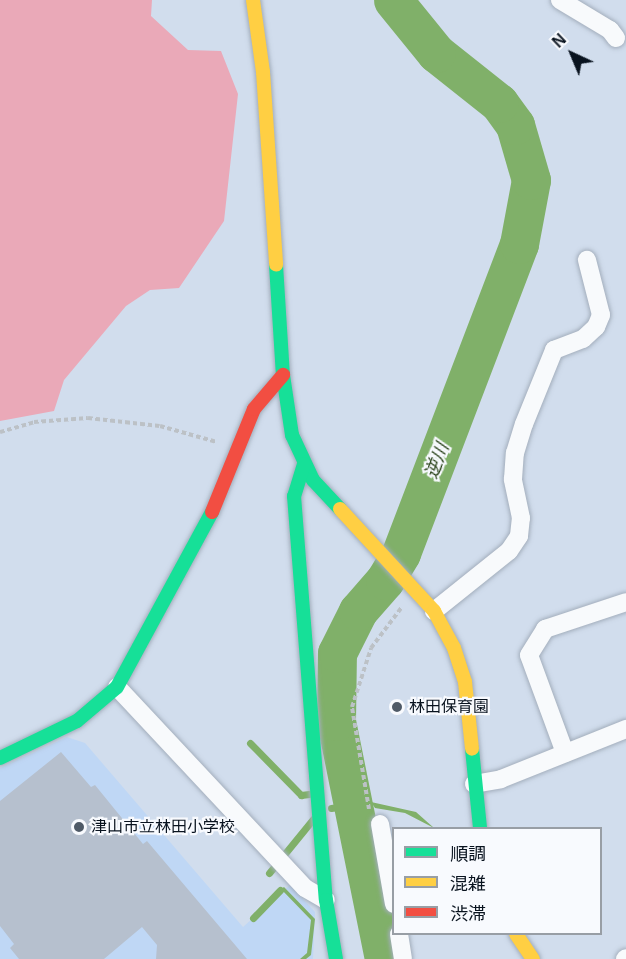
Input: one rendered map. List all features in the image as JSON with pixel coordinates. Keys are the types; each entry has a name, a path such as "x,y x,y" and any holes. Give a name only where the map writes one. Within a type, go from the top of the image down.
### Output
{"street":[{"path":"253,0 262,72 283,375 292,435 304,464 331,501 382,552 434,611 454,648 465,682 480,827"},
{"path":"560,0 610,30 616,38"},
{"path":"434,611 509,551 519,536 521,518 513,479 515,453 524,424 554,350 583,339 596,327 601,315 586,260"},
{"path":"0,758 77,721 117,687 204,532 238,447 262,396 283,375"},
{"path":"304,464 294,496 326,900 336,959"},
{"path":"565,753 529,655 545,629 626,602"},
{"path":"117,687 305,888 326,900"},
{"path":"474,784 501,779 626,729"},
{"path":"380,824 392,898"},
{"path":"399,935 403,959"},
{"path":"517,935 533,959"}],"path":[{"path":"0,432 34,422 88,418 160,426 238,447"},
{"path":"380,824 370,815 352,707 371,648 391,618 416,590"}],"shaded area":[{"path":"0,0 152,0 151,16 188,50 221,51 238,94 224,221 179,288 150,290 126,306 64,380 54,411 0,421"},
{"name":"津山市立林田小学校","path":"67,737 85,743 243,927 290,885 315,912 313,959 0,959 0,768"},
{"path":"371,802 416,812 433,827 405,813 375,808"},
{"path":"284,887 315,919 311,955 306,959 300,959 307,953 311,920 281,889"}],"building":[{"name":"津山市立林田小学校","path":"61,752 91,787 95,785 143,844 147,841 247,959 156,959 157,945 142,927 104,959 19,959 10,948 14,944 0,926 0,801"}],"waterway":[{"name":"逆川","path":"384,959 336,721 337,653 358,611 385,580 401,553 519,244 531,180 515,125 499,103 436,53 393,0"},
{"path":"250,743 301,795 309,794"},
{"path":"331,808 360,804"},
{"path":"269,873 313,819"},
{"path":"253,918 280,890"}],"traffic: fast":[{"path":"276,265 283,375 292,435 313,480 340,509"},
{"path":"304,464 294,496 326,900 336,959"},
{"path":"0,758 77,721 117,687 212,512"},
{"path":"472,749 480,827"}],"traffic: slow":[{"path":"253,0 263,72 276,265"},
{"path":"340,509 434,611 454,648 465,682 472,749"},
{"path":"517,935 533,959"}],"traffic: jam":[{"path":"212,512 254,409 283,375"}],"place":[{"name":"林田保育園","path":"397,707"},
{"name":"津山市立林田小学校","path":"79,827"}]}
